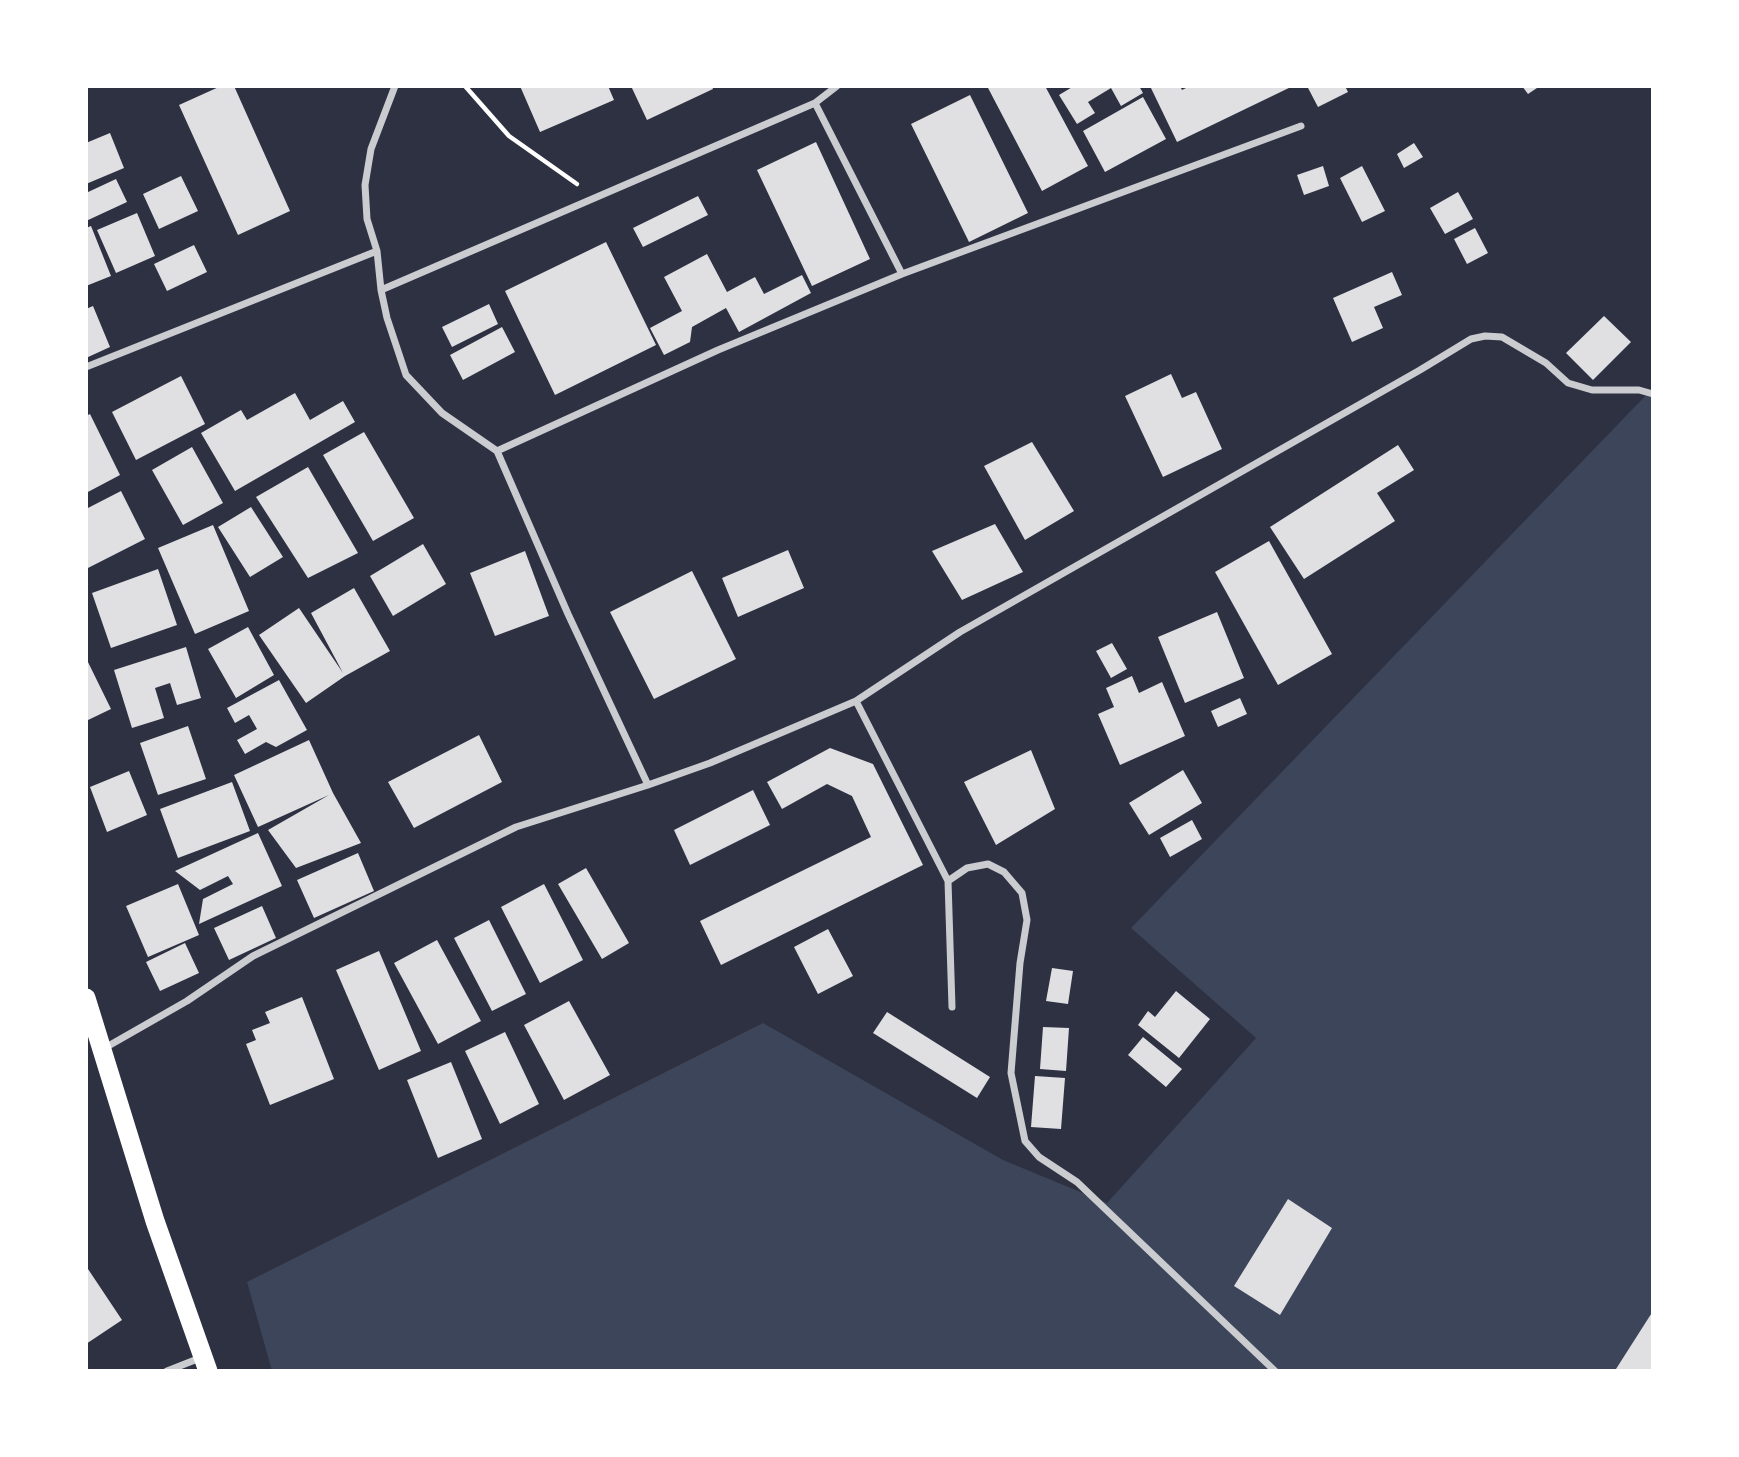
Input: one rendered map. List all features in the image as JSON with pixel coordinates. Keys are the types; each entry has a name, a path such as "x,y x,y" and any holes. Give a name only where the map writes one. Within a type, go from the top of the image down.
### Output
{"highway":[{"path":"86,998 124,1127 206,1364"}],"street":[{"path":"395,86 371,149 365,185 367,219 377,251 380,290 406,375 442,413 497,450 568,614 648,785"},
{"path":"380,290 815,103 837,86"},
{"path":"815,103 902,274"},
{"path":"497,450 718,350 902,274 1301,126"},
{"path":"86,368 377,251"},
{"path":"102,1049 187,1001 253,956 516,827 710,763 856,701 960,632 1471,339 1502,337 1546,363 1568,383 1592,390 1639,390 1653,394"},
{"path":"856,701 948,881 952,1007"},
{"path":"948,881 967,868 988,863 1004,872 1022,892 1027,920 1020,963 1011,1073 1025,1142 1039,1157 1077,1182 1275,1371"},
{"path":"167,1371 206,1364"}],"path":[{"path":"465,86 509,136 595,197"}],"shaded area":[{"path":"1653,388 1653,1371 272,1371 247,1282 763,1023 1003,1160 1107,1203 1256,1038 1131,928"}],"building":[{"path":"221,86 234,86 290,211 238,235 179,105"},
{"path":"520,86 608,86 614,100 540,132"},
{"path":"631,86 712,86 713,89 647,120"},
{"path":"987,86 1045,86 1088,166 1042,191"},
{"path":"1074,86 1139,86 1143,93 1121,106 1111,88 1088,102 1095,113 1077,124 1059,95"},
{"path":"1150,86 1180,86 1182,90 1190,86 1293,86 1177,142"},
{"path":"1307,86 1345,86 1348,92 1318,107"},
{"path":"1522,86 1540,86 1528,94"},
{"path":"970,95 1028,213 969,242 911,124"},
{"path":"1143,97 1166,139 1105,172 1083,131"},
{"path":"110,133 124,168 86,184 86,143"},
{"path":"816,142 870,259 812,286 757,170"},
{"path":"1414,143 1423,157 1404,168 1397,154"},
{"path":"1323,166 1329,186 1304,195 1297,175"},
{"path":"1362,166 1385,211 1362,222 1340,178"},
{"path":"181,176 198,211 159,229 143,194"},
{"path":"116,179 127,202 86,221 86,193"},
{"path":"1458,192 1473,219 1445,234 1430,208"},
{"path":"698,196 708,215 643,247 633,228"},
{"path":"137,213 155,256 116,273 97,230"},
{"path":"91,226 111,276 86,286 86,228"},
{"path":"1475,228 1488,253 1467,264 1454,239"},
{"path":"606,242 656,345 555,395 505,291"},
{"path":"194,245 207,272 167,291 154,264"},
{"path":"707,254 727,292 755,277 764,294 802,275 811,293 739,332 726,308 692,327 690,342 664,355 650,328 682,311 664,277"},
{"path":"1392,272 1402,295 1374,307 1383,328 1352,342 1333,298"},
{"path":"489,304 498,324 452,347 442,327"},
{"path":"93,306 110,347 86,358 86,309"},
{"path":"1604,316 1631,342 1593,380 1566,353"},
{"path":"502,327 515,352 463,380 450,355"},
{"path":"1171,374 1182,398 1196,392 1222,449 1163,477 1125,396"},
{"path":"181,376 205,424 136,460 112,412"},
{"path":"295,393 310,420 343,401 355,422 235,491 201,433 241,410 247,420"},
{"path":"90,414 120,475 86,493 86,416"},
{"path":"364,432 414,518 373,541 323,455"},
{"path":"1032,442 1074,511 1025,540 984,466"},
{"path":"1398,445 1414,470 1377,493 1395,521 1304,579 1270,527"},
{"path":"192,447 223,503 183,525 152,470"},
{"path":"308,467 358,553 308,578 256,497"},
{"path":"121,491 145,539 86,569 86,509"},
{"path":"251,507 283,557 250,577 218,527"},
{"path":"995,524 1023,572 962,600 932,551"},
{"path":"213,525 249,611 195,634 158,548"},
{"path":"1269,541 1332,654 1278,685 1215,572"},
{"path":"423,544 446,584 393,616 370,576"},
{"path":"788,550 804,588 738,617 722,578"},
{"path":"525,551 549,616 495,636 470,573"},
{"path":"158,569 177,625 111,648 92,593"},
{"path":"692,571 736,659 654,699 610,612"},
{"path":"354,588 390,651 345,676 306,703 259,635 299,608 343,673 311,613"},
{"path":"1217,612 1244,678 1185,703 1158,637"},
{"path":"248,627 274,675 236,698 208,649"},
{"path":"1112,643 1127,669 1111,678 1096,651"},
{"path":"186,647 201,698 177,705 170,683 155,688 164,718 132,728 114,670"},
{"path":"86,658 111,709 86,721"},
{"path":"1132,676 1139,693 1162,682 1185,736 1120,765 1098,714 1114,707 1106,688"},
{"path":"279,680 307,730 276,747 266,742 245,754 237,740 257,729 249,715 235,723 227,708"},
{"path":"1240,698 1247,714 1218,727 1211,711"},
{"path":"188,726 206,779 158,795 140,743"},
{"path":"479,735 502,782 414,828 388,782"},
{"path":"309,740 333,793 361,843 296,868 268,830 329,795 258,827 234,775"},
{"path":"830,748 873,764 923,865 721,965 700,921 871,837 852,796 827,784 782,809 767,782"},
{"path":"1031,750 1055,809 996,845 964,782"},
{"path":"1183,770 1202,803 1149,835 1129,803"},
{"path":"129,771 147,815 107,832 90,787"},
{"path":"232,782 250,831 178,858 160,809"},
{"path":"753,790 770,825 690,865 674,830"},
{"path":"1192,820 1202,839 1170,857 1160,838"},
{"path":"258,833 282,886 199,924 203,899 233,884 228,876 200,890 175,871"},
{"path":"358,853 374,891 314,918 297,880"},
{"path":"586,868 629,943 602,959 558,884"},
{"path":"178,884 199,935 148,957 126,906"},
{"path":"544,884 583,960 540,983 501,907"},
{"path":"262,906 276,938 229,960 214,928"},
{"path":"489,920 526,994 492,1011 454,938"},
{"path":"828,929 853,976 818,994 794,947"},
{"path":"437,940 481,1021 438,1044 394,963"},
{"path":"185,943 199,973 160,991 146,962"},
{"path":"379,951 421,1051 379,1070 336,970"},
{"path":"1052,968 1073,971 1068,1004 1046,1001"},
{"path":"1176,991 1210,1019 1179,1058 1138,1025 1148,1011 1155,1017"},
{"path":"302,997 334,1079 270,1105 246,1044 256,1040 252,1030 270,1023 265,1012"},
{"path":"569,1001 610,1075 564,1100 524,1025"},
{"path":"887,1012 990,1077 977,1098 873,1033"},
{"path":"1043,1027 1069,1028 1066,1071 1040,1069"},
{"path":"505,1032 539,1104 500,1124 465,1051"},
{"path":"1143,1037 1182,1069 1166,1087 1128,1055"},
{"path":"451,1062 482,1139 438,1158 407,1080"},
{"path":"1035,1076 1065,1078 1061,1129 1031,1127"},
{"path":"1288,1199 1332,1228 1280,1315 1234,1286"},
{"path":"86,1266 122,1320 86,1344"},
{"path":"1653,1311 1653,1371 1619,1371 1616,1369"}]}
